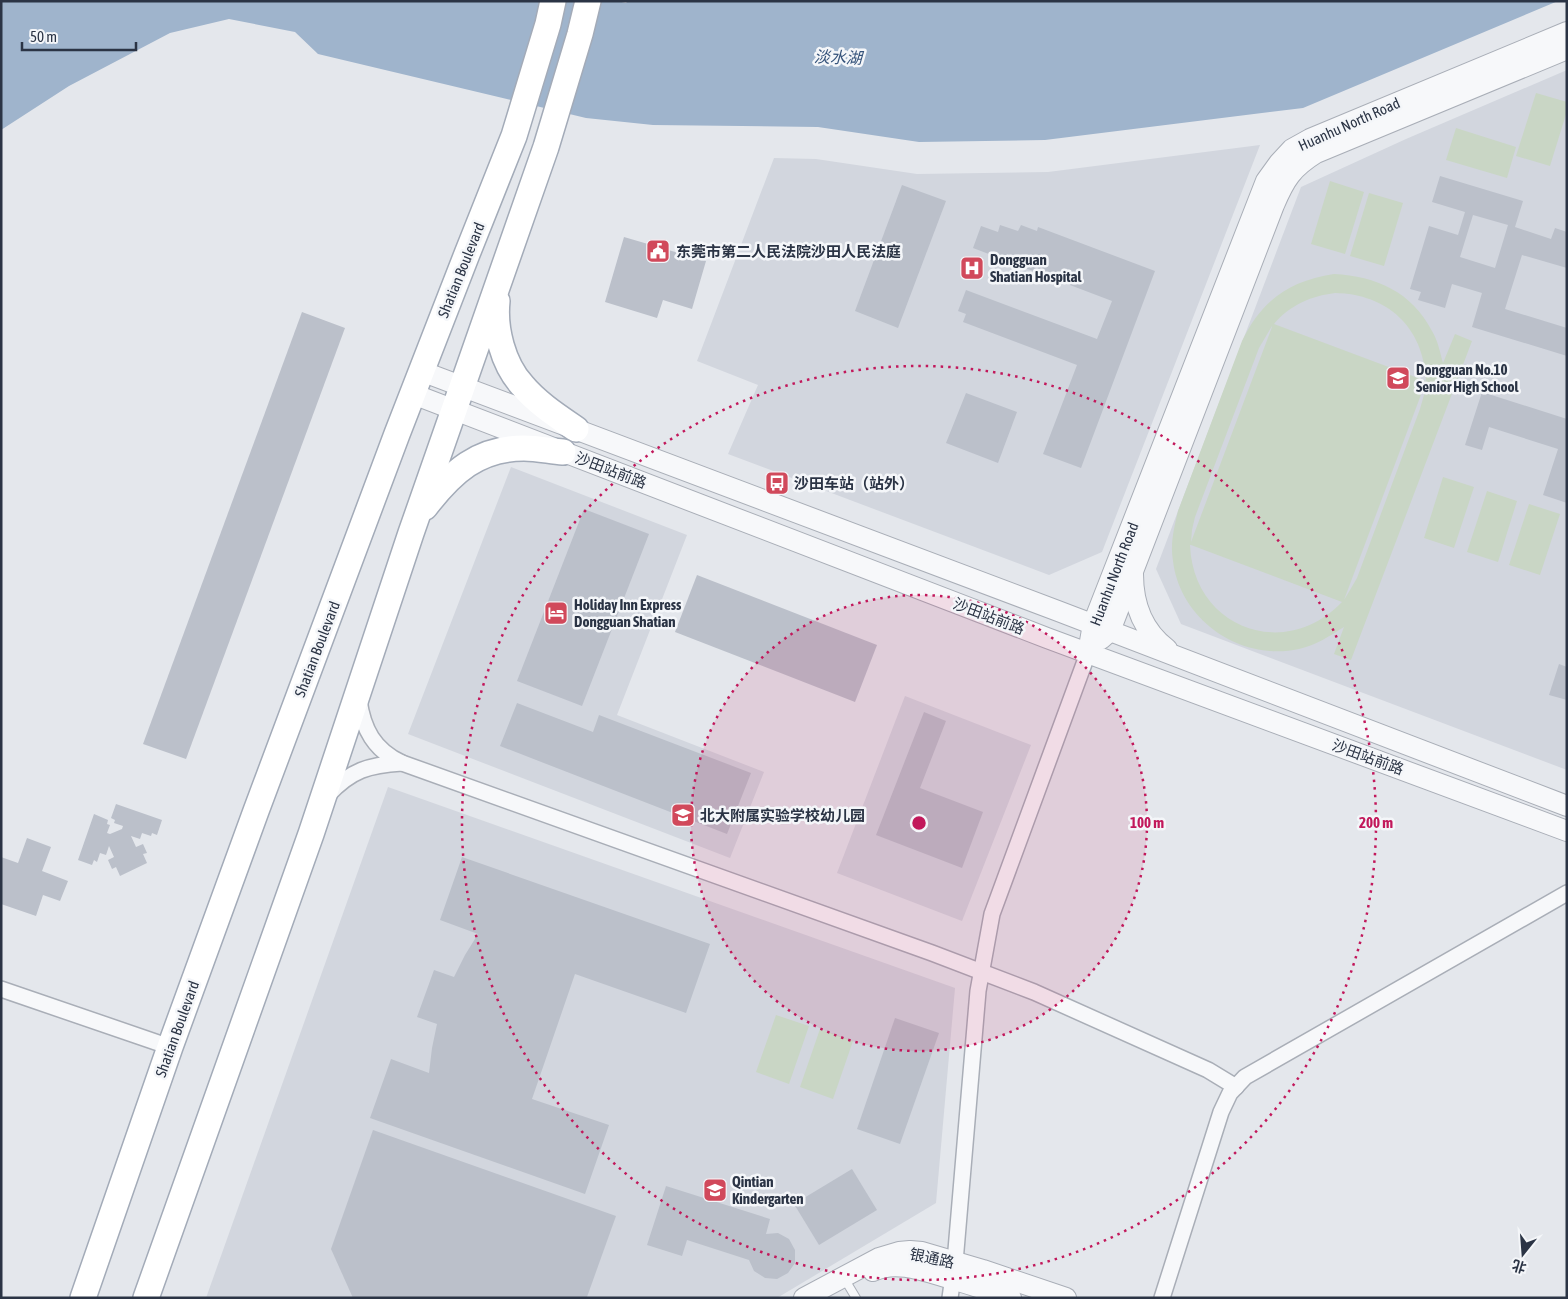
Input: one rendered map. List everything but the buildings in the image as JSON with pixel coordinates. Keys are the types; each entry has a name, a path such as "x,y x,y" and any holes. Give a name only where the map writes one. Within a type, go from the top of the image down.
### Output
{"main road":[{"name":"Shatian Boulevard","path":"83,1298 170,1048 260,802 412,394 514,136 548,24 553,1"},
{"path":"148,1295 322,800 410,533 546,147 575,52 588,1"},
{"path":"499,282 496,308 499,336 507,362 521,385 545,408 576,429"},
{"path":"410,533 435,494 465,465 485,454 501,450 524,448 563,452"}],"street":[{"name":"Huanhu North Road","path":"1102,627 1266,181 1278,162 1292,149 1310,139 1567,32"},
{"name":"Huanhu North Road","path":"1088,653 1133,571 1281,187 1291,172 1316,153 1567,49"},
{"name":"沙田站前路","path":"421,371 1102,627 1567,806"},
{"name":"沙田站前路","path":"412,394 1088,653 1567,831"},
{"path":"1133,571 1133,592 1148,629 1161,644 1177,656"},
{"path":"953,1280 978,991 992,914 1088,653"},
{"path":"358,692 367,732 389,757 402,763 1034,992 1208,1070 1236,1087"},
{"path":"322,800 336,785 353,773 371,767 402,763"},
{"path":"1162,1298 1221,1112 1230,1093 1245,1078 1567,893"},
{"path":"1,989 170,1048"},
{"name":"银通路","path":"822,1298 849,1286 879,1258 899,1252 922,1252 953,1280 1011,1298"},
{"name":"银通路","path":"953,1280 1066,1298"},
{"name":"银通路","path":"804,1298 849,1286"}],"shaded area":[{"name":"Dongguan No.10 Senior High School","path":"1567,70 1567,770 1181,624 1156,569 1301,187 1406,139"},
{"name":"Dongguan Shatian Hospital","path":"1260,145 1102,552 1049,575 728,454 758,385 697,361 774,158 816,159 917,174 1048,172"},
{"name":"Holiday Inn Express Dongguan Shatian","path":"511,467 687,535 617,715 764,772 730,858 408,734"},
{"path":"905,696 1031,745 962,921 837,873"},
{"path":"388,787 955,988 936,1203 777,1298 206,1298"}],"green space":[{"path":"1536,93 1567,102 1567,111 1550,166 1516,156"},
{"path":"1456,128 1516,147 1507,178 1446,160"},
{"path":"1330,181 1364,192 1345,254 1311,244"},
{"path":"1369,193 1403,203 1384,266 1350,256"},
{"path":"1334,274 1364,278 1403,296 1424,317 1437,343 1443,363 1455,334 1472,341 1351,660 1334,654 1344,627 1311,645 1299,649 1277,651 1256,649 1235,642 1217,632 1201,618 1187,601 1178,582 1172,555 1173,536 1178,511 1242,341 1258,314 1268,304 1290,287 1318,277","holes":["1326,294 1354,295 1371,300 1386,307 1399,317 1410,330 1418,345 1424,362 1426,381 1274,324 1294,307 1309,299","1272,326 1191,542 1195,517 1259,348","1425,384 1420,409 1357,578 1344,600","1190,545 1342,602 1319,620 1295,630 1270,632 1246,627 1224,615 1207,597 1195,574"]},
{"path":"1443,477 1474,487 1454,548 1424,538"},
{"path":"1487,491 1517,501 1498,562 1467,552"},
{"path":"1529,504 1560,514 1540,575 1509,565"},
{"path":"776,1015 809,1026 789,1084 756,1072"},
{"path":"820,1029 853,1041 833,1099 800,1087"}],"water":[{"name":"淡水湖","path":"1,1 617,1 626,3 628,1 1558,1 1303,108 1045,140 919,142 818,127 653,125 586,118 318,54 295,32 229,19 170,33 69,86 1,130"}],"place":[{"name":"东莞市第二人民法院沙田人民法庭","path":"658,251"},
{"name":"Dongguan Shatian Hospital","path":"972,268"},
{"name":"Dongguan No.10 Senior High School","path":"1398,378"},
{"name":"沙田车站（站外）","path":"777,483"},
{"name":"Holiday Inn Express Dongguan Shatian","path":"556,613"},
{"name":"北大附属实验学校幼儿园","path":"683,815"},
{"name":"Qintian Kindergarten","path":"715,1190"}]}
